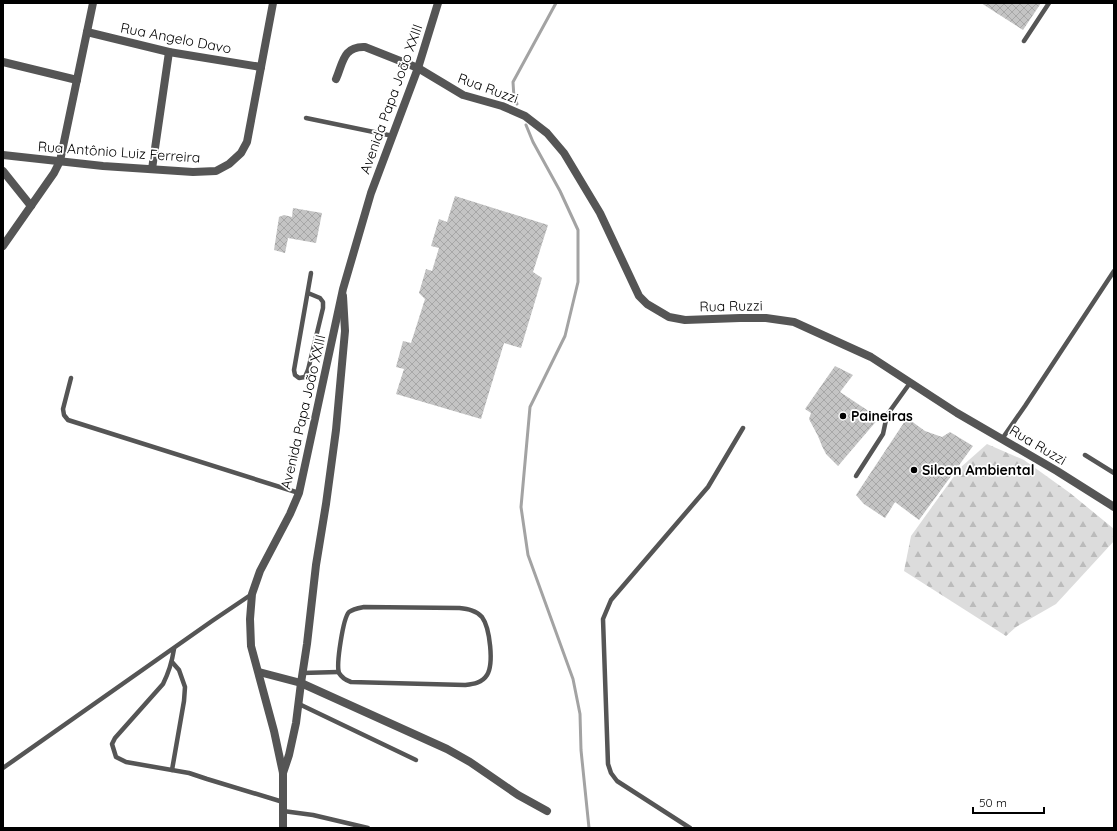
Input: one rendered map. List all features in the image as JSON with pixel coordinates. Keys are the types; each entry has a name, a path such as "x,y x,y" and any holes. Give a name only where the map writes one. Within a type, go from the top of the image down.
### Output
{"street":[{"path":"3,246 54,173 60,161 93,3"},
{"name":"Rua Antônio Luiz Ferreira","path":"4,157 192,172 216,171 229,164 241,153 247,142 273,3"},
{"name":"Avenida Papa João XXIII","path":"283,828 283,773 274,731 251,646 250,619 252,594 260,571 290,514 299,493 343,289 371,193 418,68 438,3"},
{"name":"Rua Angelo Davo","path":"87,32 169,52 261,67"},
{"name":"Rua Ruzzi","path":"336,79 346,52 356,46 364,47 418,68 463,95 502,106 525,116 547,133 564,153 596,206 640,296 647,304 669,317 685,320 766,318 794,322 871,357 957,413 1114,507"},
{"path":"152,169 169,52"},
{"path":"3,62 77,80"},
{"path":"3,172 31,206"},
{"path":"283,773 289,755 299,704 316,565 337,422 345,331 343,289"},
{"path":"259,672 301,683 447,749 470,762 518,795 547,812"}],"lane":[{"path":"1024,41 1049,3"},
{"path":"306,118 393,136"},
{"path":"1002,439 1026,406 1114,270"},
{"path":"308,293 320,298 323,302 323,308 308,370 305,377 299,378 295,375 294,370 311,273"},
{"path":"71,378 63,409 64,415 68,420 299,493"},
{"path":"856,476 883,434 887,415 910,383"},
{"path":"690,828 617,781 611,773 608,764 603,619 611,600 708,487 743,428"},
{"path":"1085,455 1114,473"},
{"path":"3,768 252,594"},
{"path":"364,607 459,608 473,610 481,616 487,626 490,639 490,668 486,676 474,684 351,682 343,679 338,672 345,619 349,613 355,609 364,607"},
{"path":"174,649 168,674 162,684 115,738 112,744 116,757 126,762 190,773 283,802"},
{"path":"172,662 179,670 185,686 183,709 172,770"},
{"path":"302,673 338,672"},
{"path":"299,704 416,760"},
{"path":"283,811 313,815 368,828"}],"green space":[{"path":"987,444 1024,460 1070,493 1114,529 1114,541 1056,604 1016,627 1006,636 904,571 911,536 960,468"}],"building":[{"path":"981,3 1041,3 1023,30"},
{"path":"455,196 548,225 533,272 542,278 521,348 504,343 481,419 396,394 404,369 396,367 403,341 411,343 425,299 419,293 426,269 432,271 439,248 431,246 439,219 447,222"},
{"path":"293,208 322,213 316,243 288,238 285,253 274,250 279,217 284,215 292,217"},
{"name":"Paineiras","path":"835,366 853,375 840,392 879,418 838,466 826,454 809,419 811,413 805,409"},
{"name":"Silcon Ambiental","path":"907,418 925,431 942,437 950,432 973,446 919,520 895,502 885,518 864,504 856,495"}],"waterway":[{"path":"517,104 514,98 513,82 556,3"},
{"path":"526,125 533,142 560,191 578,230 578,282 565,336 530,407 521,507 528,555 573,679 580,714 581,750 589,828"}],"place":[{"name":"Paineiras","path":"843,416"},
{"name":"Silcon Ambiental","path":"914,470"}]}
